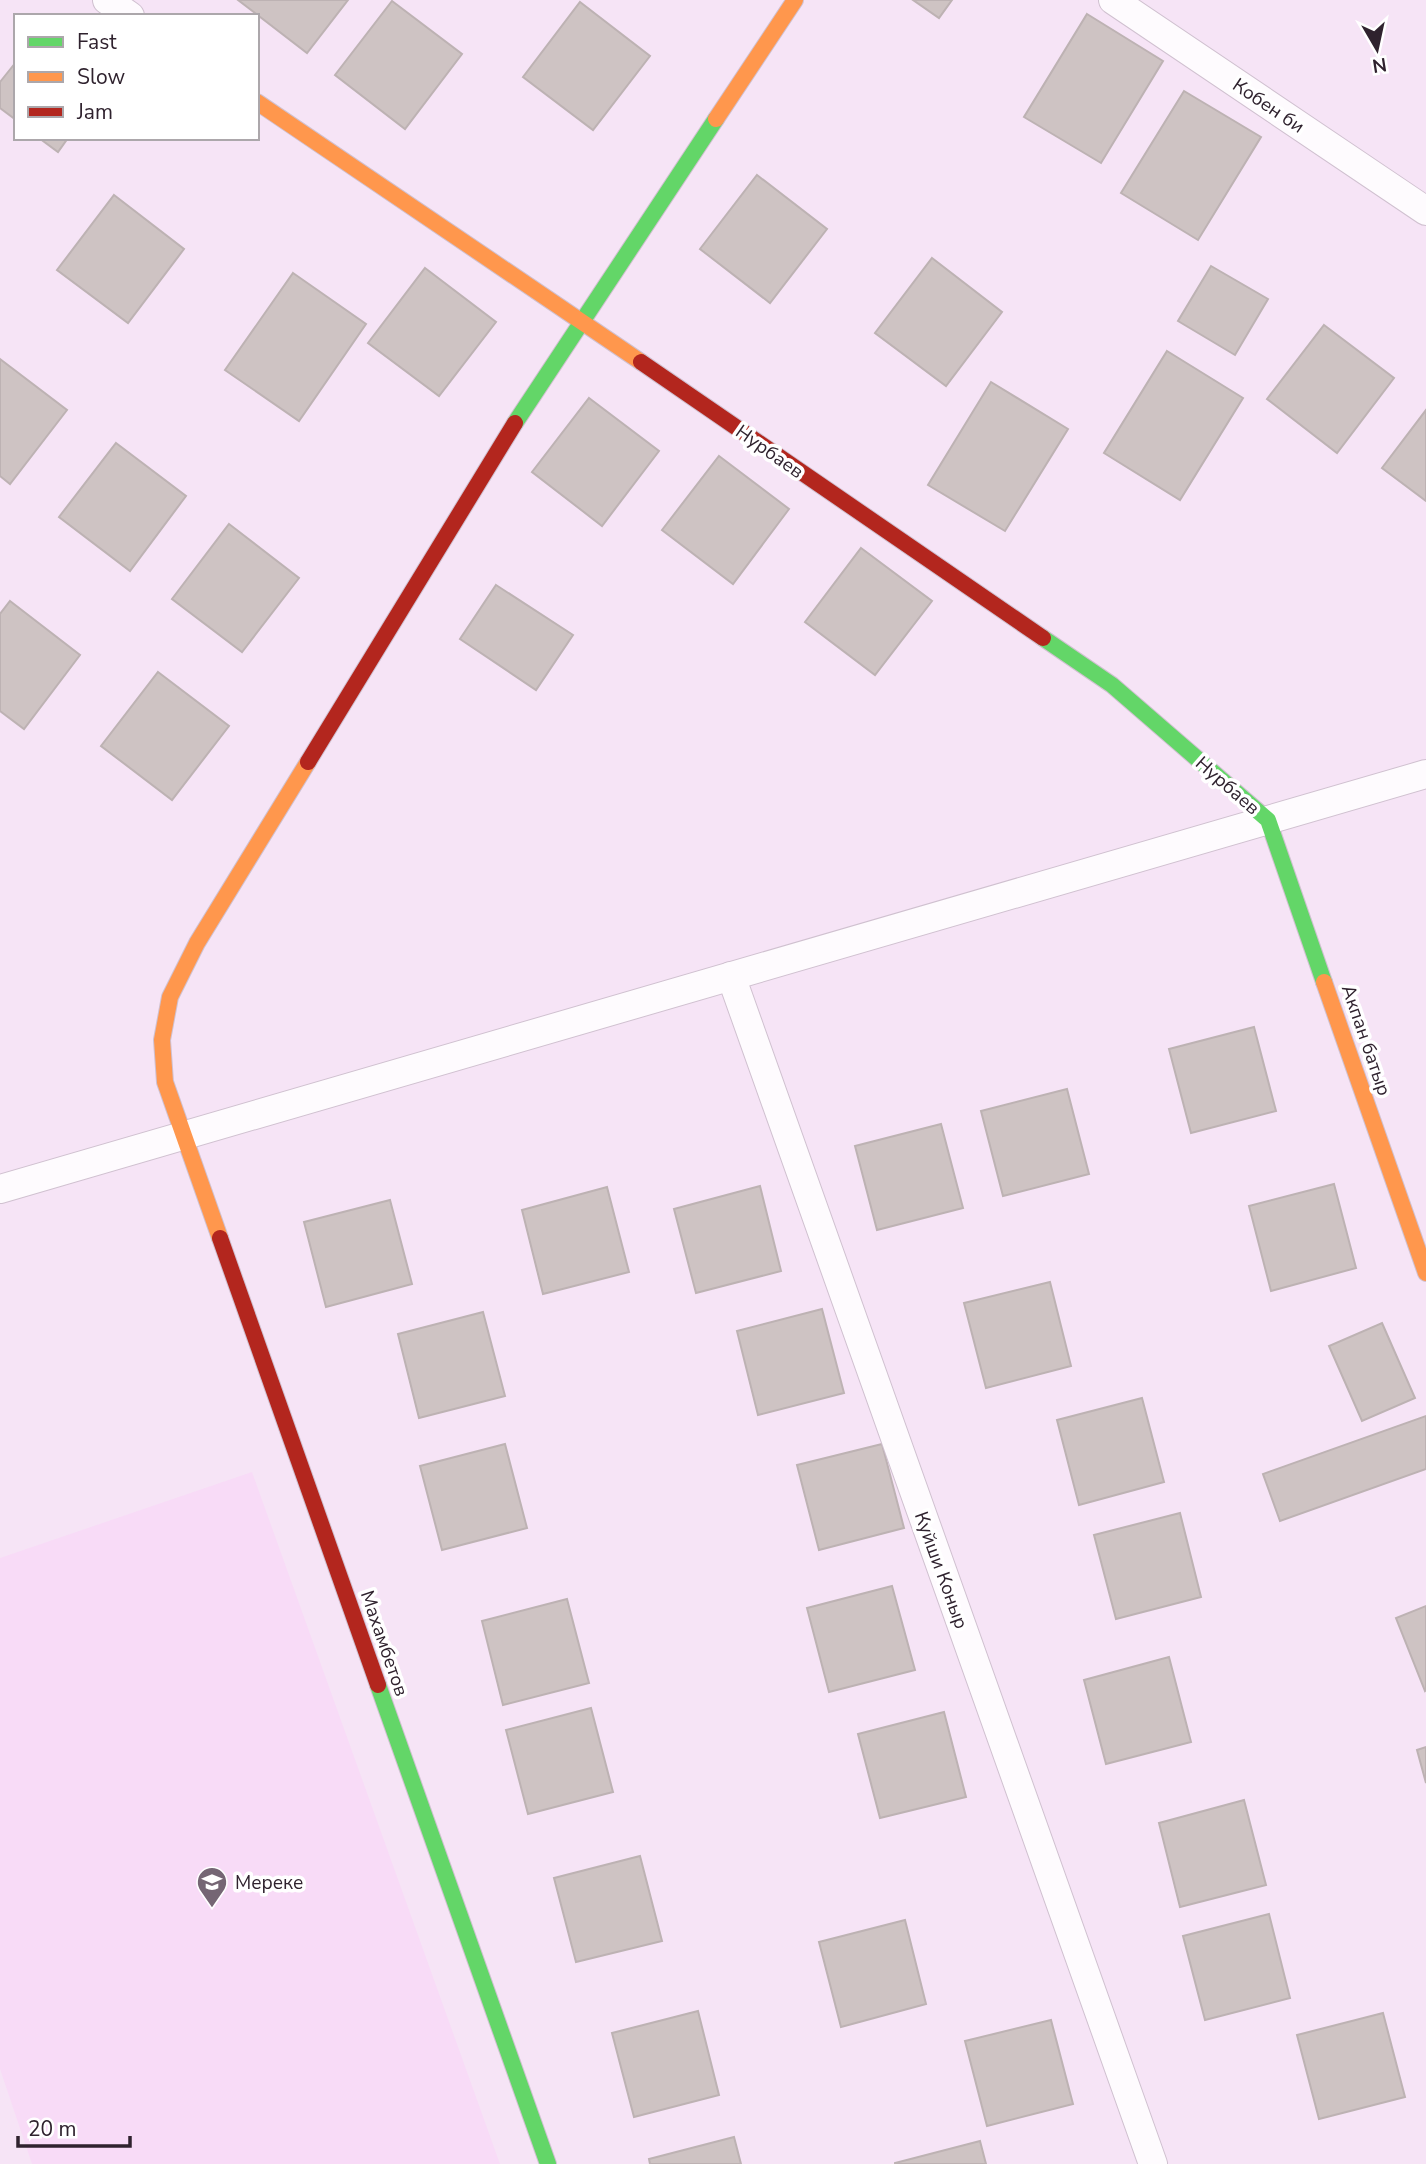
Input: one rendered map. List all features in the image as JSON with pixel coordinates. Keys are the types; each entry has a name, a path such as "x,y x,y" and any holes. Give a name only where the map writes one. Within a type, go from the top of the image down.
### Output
{"street":[{"path":"107,0 127,14"},
{"name":"Махамбетов","path":"548,2164 165,1082 162,1040 170,997 211,919 518,418 795,0"},
{"name":"Кобен би","path":"1113,0 1426,211"},
{"name":"Нурбаев","path":"259,103 582,321 1112,685 1268,820"},
{"path":"0,1189 1426,774"},
{"name":"Акпан батыр","path":"1268,820 1426,1273"},
{"name":"Куйши Коныр","path":"732,976 1153,2164"}],"shaded area":[{"path":"252,1472 500,2164 32,2164 0,2069 0,1558"}],"building":[{"path":"238,0 348,0 307,53"},
{"path":"913,0 952,0 939,18"},
{"path":"392,1 462,54 405,129 335,75"},
{"path":"580,2 650,56 593,130 523,77"},
{"path":"1087,14 1163,61 1101,163 1024,117"},
{"path":"14,64 14,118 0,108 0,82"},
{"path":"1184,91 1261,137 1198,240 1121,193"},
{"path":"42,140 67,140 58,152"},
{"path":"757,175 827,229 770,303 700,249"},
{"path":"114,195 184,249 128,323 57,270"},
{"path":"932,258 1002,312 946,386 875,333"},
{"path":"1211,266 1268,299 1235,355 1178,321"},
{"path":"425,268 496,322 439,396 368,343"},
{"path":"293,273 366,324 299,421 225,370"},
{"path":"1324,325 1394,378 1337,453 1267,399"},
{"path":"1167,351 1243,398 1180,500 1104,453"},
{"path":"0,359 67,410 10,484 0,476"},
{"path":"991,382 1068,429 1005,531 928,485"},
{"path":"589,398 659,451 602,526 532,472"},
{"path":"1426,410 1426,501 1382,468"},
{"path":"116,443 186,496 130,571 59,517"},
{"path":"719,456 789,509 733,584 662,530"},
{"path":"229,524 299,578 242,652 172,599"},
{"path":"861,548 932,601 875,675 805,622"},
{"path":"496,585 573,635 536,690 460,639"},
{"path":"10,601 80,655 24,729 0,711 0,614"},
{"path":"158,672 229,726 172,800 101,746"},
{"path":"1254,1027 1276,1111 1191,1133 1169,1049"},
{"path":"1067,1089 1089,1174 1003,1196 981,1111"},
{"path":"941,1124 963,1208 877,1230 855,1146"},
{"path":"1334,1184 1356,1268 1271,1291 1249,1206"},
{"path":"760,1186 781,1271 696,1293 674,1209"},
{"path":"607,1187 629,1272 543,1294 522,1210"},
{"path":"390,1200 412,1284 326,1307 304,1222"},
{"path":"1050,1282 1071,1366 986,1388 964,1303"},
{"path":"822,1309 844,1393 758,1415 737,1331"},
{"path":"483,1312 505,1396 419,1418 398,1334"},
{"path":"1382,1323 1415,1398 1362,1421 1329,1346"},
{"path":"1142,1398 1164,1482 1079,1505 1057,1420"},
{"path":"1426,1416 1426,1469 1280,1521 1263,1474"},
{"path":"505,1444 527,1528 442,1550 420,1466"},
{"path":"882,1444 904,1528 819,1550 797,1465"},
{"path":"1180,1513 1201,1597 1116,1619 1094,1535"},
{"path":"892,1586 915,1670 829,1692 807,1608"},
{"path":"567,1599 589,1683 503,1705 482,1621"},
{"path":"1426,1606 1426,1690 1425,1691 1396,1618"},
{"path":"1169,1657 1191,1742 1106,1764 1084,1680"},
{"path":"591,1708 613,1792 528,1814 506,1730"},
{"path":"944,1712 966,1797 880,1818 858,1734"},
{"path":"1426,1747 1426,1783 1417,1750"},
{"path":"1244,1800 1266,1885 1180,1907 1159,1823"},
{"path":"640,1856 662,1941 576,1962 554,1878"},
{"path":"1269,1914 1290,1998 1205,2020 1183,1936"},
{"path":"905,1920 926,2004 841,2027 819,1942"},
{"path":"698,2011 719,2095 634,2117 612,2033"},
{"path":"1383,2013 1405,2097 1319,2119 1297,2035"},
{"path":"1051,2020 1073,2104 987,2126 965,2041"},
{"path":"734,2137 741,2164 650,2164 649,2159"},
{"path":"980,2141 986,2164 895,2164 895,2163"}],"traffic: fast":[{"path":"515,423 716,119"},
{"path":"1043,638 1112,685 1268,820 1324,982"},
{"path":"378,1685 548,2164"}],"traffic: slow":[{"path":"716,119 795,0"},
{"path":"259,103 641,362"},
{"path":"220,1238 165,1082 162,1040 170,997 197,943 308,762"},
{"path":"1324,982 1426,1273"}],"traffic: jam":[{"path":"641,362 1043,638"},
{"path":"308,762 515,423"},
{"path":"220,1238 378,1685"}],"place":[{"name":"Мереке","path":"212,1909"}]}
